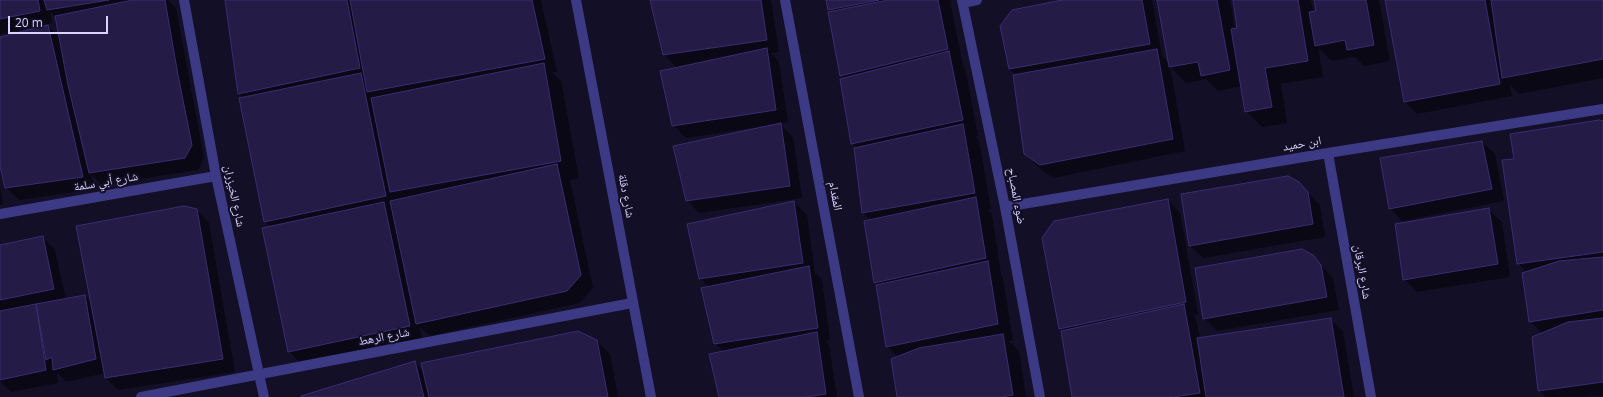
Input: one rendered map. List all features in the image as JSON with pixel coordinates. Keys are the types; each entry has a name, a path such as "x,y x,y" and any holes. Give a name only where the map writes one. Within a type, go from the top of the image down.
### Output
{"street":[{"name":"شارع الخيزران","path":"184,0 216,176 264,397"},
{"name":"شارع دقلة","path":"576,0 632,303 651,397"},
{"name":"المقدام","path":"785,0 859,397"},
{"path":"962,1 977,0"},
{"name":"ضوء المصباح","path":"962,1 1005,207 1040,397"},
{"name":"ابن حميد","path":"1005,207 1328,152 1603,109"},
{"name":"شارع البرقان","path":"1328,152 1371,397"},
{"name":"شارع أبي سلمة","path":"0,214 216,176"},
{"name":"شارع الرهط","path":"141,397 632,303"}],"building":[{"path":"0,0 38,0 40,11 0,19"},
{"path":"44,0 109,0 47,10"},
{"path":"133,0 165,0 192,145 185,158 89,173 68,85 55,16"},
{"path":"225,0 347,0 360,68 238,94"},
{"path":"350,0 532,0 545,59 367,92"},
{"path":"650,0 761,0 767,40 663,55"},
{"path":"826,0 879,0 828,10"},
{"path":"888,0 938,0 948,49 840,76 828,12"},
{"path":"1062,0 1142,0 1150,44 1009,69 1000,26 1012,10"},
{"path":"1157,0 1217,0 1230,70 1201,76 1198,62 1169,67"},
{"path":"1233,0 1298,0 1308,61 1265,68 1272,107 1245,112 1231,29 1237,28"},
{"path":"1314,0 1366,0 1374,45 1347,50 1345,40 1315,46 1309,12 1316,11"},
{"path":"1385,0 1485,0 1500,84 1404,102"},
{"path":"1491,0 1603,0 1603,59 1502,78"},
{"path":"48,25 83,177 5,188 0,166 0,37"},
{"path":"767,48 776,110 672,126 660,71"},
{"path":"1157,49 1173,139 1040,165 1024,154 1013,75"},
{"path":"949,51 963,120 851,144 840,79"},
{"path":"544,63 561,161 390,192 371,98"},
{"path":"361,73 386,196 264,222 239,98"},
{"path":"1599,120 1603,121 1603,252 1517,264 1502,160 1514,159 1510,134"},
{"path":"781,123 790,186 686,201 673,146"},
{"path":"963,124 975,193 862,213 854,148"},
{"path":"1482,141 1492,189 1389,209 1380,158"},
{"path":"557,164 581,275 567,291 416,324 390,201"},
{"path":"1288,176 1299,182 1308,192 1313,224 1189,246 1181,194"},
{"path":"976,197 986,258 874,283 864,221"},
{"path":"1168,199 1186,302 1059,329 1042,238 1054,221"},
{"path":"794,201 803,263 699,279 687,224"},
{"path":"384,202 410,326 288,352 262,228"},
{"path":"184,206 197,209 223,359 105,378 76,226"},
{"path":"1489,208 1498,264 1403,280 1395,224"},
{"path":"43,236 54,289 0,300 0,245"},
{"path":"1302,249 1313,255 1321,265 1327,297 1203,319 1195,268"},
{"path":"1603,257 1603,310 1529,322 1522,273 1559,261"},
{"path":"988,261 998,324 886,347 876,285"},
{"path":"809,266 818,328 714,344 701,288"},
{"path":"85,295 96,359 53,370 52,357 46,360 36,304"},
{"path":"36,304 46,370 0,380 0,311"},
{"path":"1184,304 1200,393 1173,397 1072,397 1061,331"},
{"path":"1331,318 1344,397 1206,397 1197,338"},
{"path":"1603,318 1603,382 1538,391 1532,337 1568,322"},
{"path":"578,331 597,340 608,397 429,397 421,363"},
{"path":"817,332 826,394 806,397 719,397 709,354"},
{"path":"1003,334 1013,395 1002,397 897,397 891,359 919,348"},
{"path":"415,361 424,397 301,397 301,396"}]}
